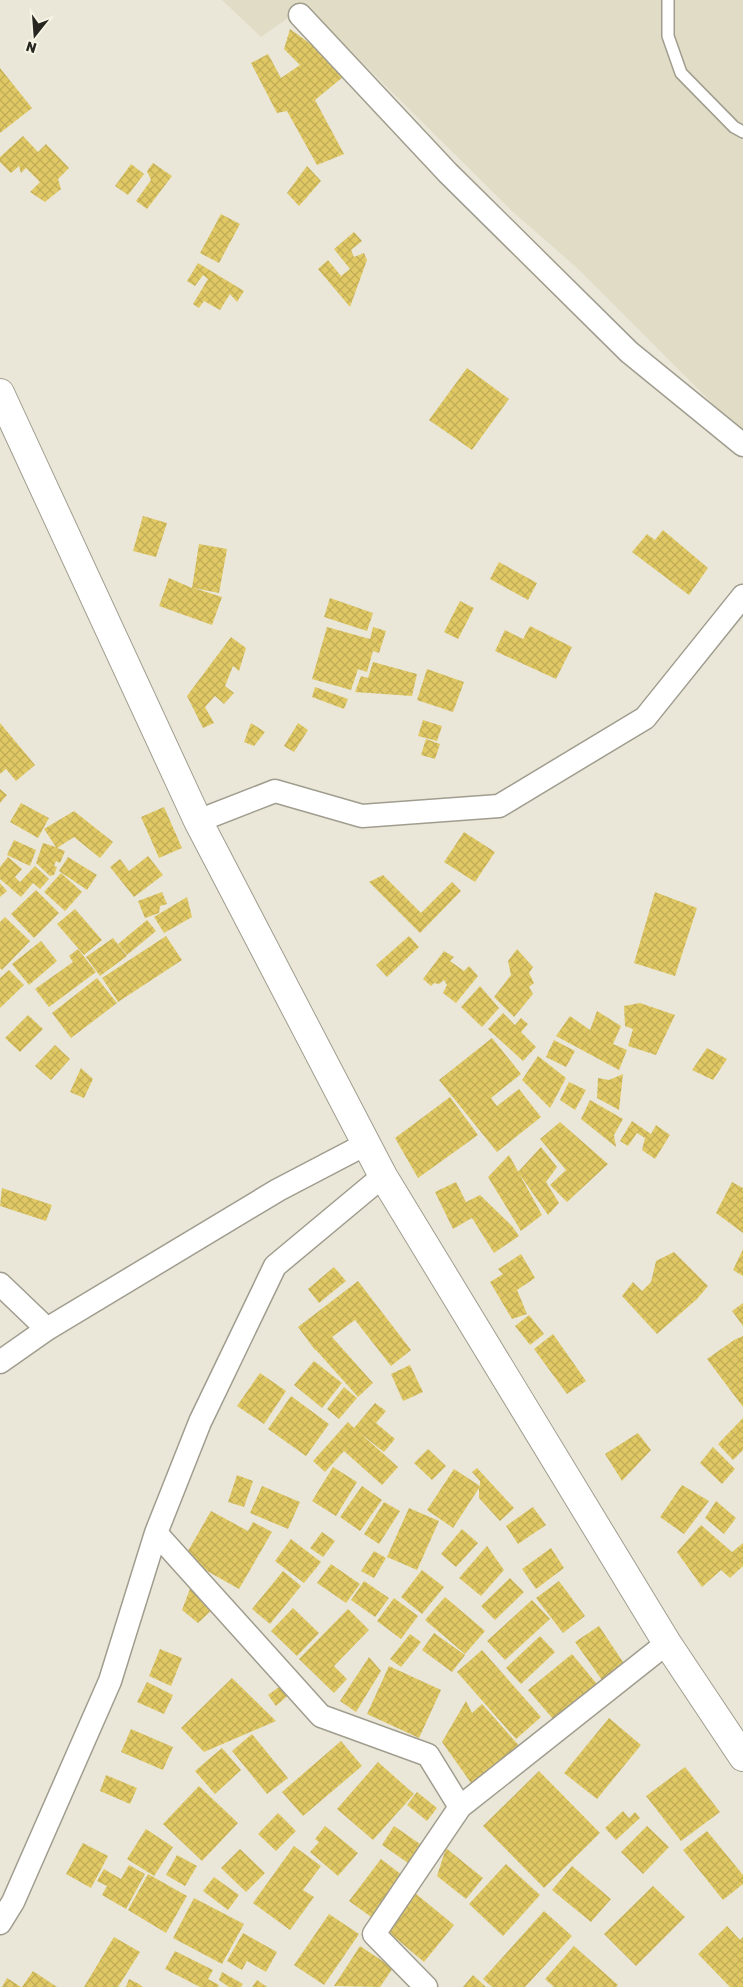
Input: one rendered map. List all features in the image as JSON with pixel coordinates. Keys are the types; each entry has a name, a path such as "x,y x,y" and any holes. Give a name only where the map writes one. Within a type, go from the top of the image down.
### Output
{"main road":[{"path":"0,393 198,821 382,1176 667,1643 743,1757"}],"street":[{"path":"300,15 448,172 629,352 743,445"},
{"path":"198,821 275,791 362,816 499,806 645,718 743,596"},
{"path":"0,1362 47,1329 278,1190 366,1144"},
{"path":"0,1923 13,1902 110,1681 156,1533 200,1422 274,1266 382,1176"},
{"path":"0,1284 47,1329"},
{"path":"156,1533 321,1716 428,1755 460,1807"},
{"path":"426,1987 374,1934 460,1807 667,1643"}],"lane":[{"path":"668,0 668,36 681,73 734,127 743,132"}],"shaded area":[{"path":"222,0 743,0 743,434 577,268 512,211 305,6 261,37"}],"building":[{"path":"290,29 349,72 315,100 344,154 317,165 287,111 277,113 251,63 268,54 281,78 300,65 284,49"},
{"path":"0,68 32,108 0,133"},
{"path":"23,136 38,152 46,144 69,168 58,179 61,189 45,202 30,192 40,182 26,168 21,173 19,166 11,173 0,162 0,157"},
{"path":"153,163 172,176 147,209 136,201 151,180 147,171"},
{"path":"131,164 144,174 128,195 115,186"},
{"path":"307,166 321,181 299,206 287,193"},
{"path":"221,214 240,224 219,263 200,253"},
{"path":"354,232 362,241 351,250 354,257 364,253 367,260 350,307 318,269 328,260 341,276 350,269 334,249"},
{"path":"198,263 244,291 237,302 230,294 220,310 204,301 199,308 193,304 208,279 203,275 195,286 187,281"},
{"path":"467,368 509,399 472,450 429,420"},
{"path":"143,516 167,523 156,557 133,551"},
{"path":"663,530 708,568 689,595 632,552 647,534 655,540"},
{"path":"199,544 227,549 219,593 194,588 222,597 212,625 159,606 169,578 192,588"},
{"path":"499,562 537,583 528,600 490,579"},
{"path":"330,598 373,613 367,631 324,617"},
{"path":"460,601 474,608 458,639 444,632"},
{"path":"530,626 572,647 556,679 495,651 505,630 523,639"},
{"path":"327,627 370,639 373,627 386,631 379,653 373,651 367,672 358,669 351,690 312,679"},
{"path":"231,637 246,648 239,671 233,666 225,686 234,693 224,704 215,696 205,707 214,723 203,728 187,696"},
{"path":"373,662 417,674 412,696 355,692 361,676 368,678"},
{"path":"427,669 464,682 453,712 417,700"},
{"path":"315,687 348,699 344,709 312,697"},
{"path":"423,720 442,726 437,741 418,736"},
{"path":"0,723 35,765 16,781 6,769 0,774"},
{"path":"251,723 265,732 254,746 244,742"},
{"path":"298,723 308,730 294,752 284,746"},
{"path":"426,739 440,744 435,759 421,755"},
{"path":"0,789 7,795 0,803"},
{"path":"21,803 49,818 38,838 10,822"},
{"path":"164,807 182,848 159,858 141,817"},
{"path":"74,811 113,842 100,858 74,837 57,848 65,851 60,863 56,861 54,866 57,867 54,875 50,876 36,863 43,843 56,847 44,829"},
{"path":"464,832 495,852 475,882 444,862"},
{"path":"14,840 36,850 30,866 7,855"},
{"path":"148,856 163,875 134,897 110,867 120,859 129,871"},
{"path":"8,857 22,869 15,877 20,882 35,866 49,879 40,889 33,883 21,897 0,879 0,867"},
{"path":"68,857 97,875 87,890 59,871"},
{"path":"61,873 82,892 65,911 44,892"},
{"path":"383,875 421,913 452,882 461,891 420,933 369,882"},
{"path":"0,883 7,891 0,897"},
{"path":"36,890 59,913 34,938 11,914"},
{"path":"162,892 167,904 160,906 159,913 145,918 138,901"},
{"path":"655,892 697,908 675,976 634,963"},
{"path":"187,897 192,917 164,933 154,917"},
{"path":"75,909 102,940 84,955 57,924"},
{"path":"5,917 30,941 2,970 0,968 0,922"},
{"path":"147,920 156,931 127,955 118,944"},
{"path":"166,936 182,960 118,1002 102,978"},
{"path":"409,936 419,947 387,977 376,965"},
{"path":"113,938 127,956 100,976 86,957"},
{"path":"41,941 57,961 29,985 12,964"},
{"path":"78,949 96,972 49,1007 35,989 73,962 69,956"},
{"path":"517,949 533,967 529,973 534,983 529,987 533,994 514,1017 494,997 511,975 508,961"},
{"path":"444,951 454,957 450,961 464,971 469,966 478,976 456,1003 443,993 447,985 444,980 439,984 434,983 431,986 423,979"},
{"path":"9,970 24,985 0,1008 0,978"},
{"path":"97,978 117,1003 71,1038 52,1013"},
{"path":"480,986 499,1008 482,1027 461,1007"},
{"path":"640,1003 675,1015 656,1055 628,1046 633,1029 625,1026 624,1006"},
{"path":"597,1011 621,1026 613,1044 627,1050 619,1070 556,1036 570,1016 590,1030"},
{"path":"503,1013 515,1025 521,1018 528,1024 521,1032 536,1047 523,1061 488,1029"},
{"path":"28,1015 43,1029 20,1052 5,1038"},
{"path":"492,1038 521,1074 491,1098 497,1106 519,1089 541,1117 497,1152 439,1080"},
{"path":"554,1040 575,1051 566,1067 546,1057"},
{"path":"55,1045 70,1059 51,1080 35,1066"},
{"path":"707,1048 727,1059 713,1080 692,1070"},
{"path":"538,1056 566,1078 550,1108 522,1080"},
{"path":"81,1068 93,1079 84,1098 70,1092"},
{"path":"623,1074 619,1110 597,1098 598,1078 609,1080"},
{"path":"569,1082 586,1090 575,1110 560,1100"},
{"path":"450,1097 478,1135 418,1178 395,1138"},
{"path":"590,1100 623,1119 614,1135 616,1147 581,1119"},
{"path":"632,1121 651,1134 656,1125 670,1135 655,1159 642,1150 645,1138 637,1133 628,1146 620,1141"},
{"path":"560,1122 608,1164 567,1202 550,1185 566,1170 540,1139"},
{"path":"541,1147 557,1167 546,1182 559,1203 548,1215 518,1172"},
{"path":"509,1155 542,1215 521,1231 488,1177"},
{"path":"456,1182 466,1202 480,1195 512,1226 519,1236 494,1253 472,1218 453,1229 435,1192"},
{"path":"732,1182 743,1188 743,1233 716,1213"},
{"path":"2,1188 52,1205 46,1221 0,1206"},
{"path":"743,1249 743,1276 733,1270"},
{"path":"674,1252 708,1286 697,1299 657,1334 622,1296 633,1282 642,1291 651,1282 656,1261"},
{"path":"521,1254 535,1278 517,1290 527,1314 512,1319 490,1282 503,1274 498,1269"},
{"path":"334,1267 346,1281 319,1303 308,1289"},
{"path":"358,1281 411,1350 391,1366 355,1320 332,1337 373,1383 358,1397 315,1350 298,1327"},
{"path":"743,1303 743,1326 732,1311"},
{"path":"529,1315 544,1334 530,1345 515,1326"},
{"path":"553,1334 586,1381 567,1394 534,1349"},
{"path":"743,1336 743,1407 707,1359"},
{"path":"314,1361 342,1383 322,1408 294,1385"},
{"path":"410,1365 423,1392 403,1401 391,1374"},
{"path":"260,1373 286,1391 264,1424 237,1406"},
{"path":"344,1387 357,1398 339,1419 327,1409"},
{"path":"291,1396 329,1424 306,1456 268,1429"},
{"path":"375,1403 386,1411 376,1423 395,1439 384,1452 360,1433 398,1467 382,1485 344,1451 325,1472 313,1461 348,1422 354,1428"},
{"path":"743,1418 743,1450 733,1460 718,1444"},
{"path":"638,1433 651,1450 622,1481 605,1454"},
{"path":"713,1447 735,1469 722,1484 700,1463"},
{"path":"428,1449 446,1466 432,1480 414,1463"},
{"path":"333,1467 357,1482 336,1516 312,1501"},
{"path":"477,1468 514,1508 500,1521 479,1498 479,1488 453,1528 427,1510 454,1469 480,1486 480,1481 472,1472"},
{"path":"237,1475 253,1481 244,1507 228,1502"},
{"path":"682,1485 709,1501 684,1534 660,1517"},
{"path":"262,1486 300,1502 288,1529 250,1513"},
{"path":"362,1486 382,1500 360,1531 340,1517"},
{"path":"716,1501 736,1518 724,1534 705,1518"},
{"path":"384,1502 400,1511 379,1544 364,1534"},
{"path":"533,1507 546,1525 518,1544 506,1526"},
{"path":"409,1508 439,1521 417,1570 387,1557"},
{"path":"211,1511 248,1531 253,1522 272,1532 239,1589 184,1558"},
{"path":"701,1525 732,1552 743,1543 743,1566 730,1578 721,1570 702,1587 677,1552"},
{"path":"462,1529 478,1543 456,1567 441,1554"},
{"path":"322,1532 335,1541 323,1557 310,1548"},
{"path":"291,1539 321,1562 304,1583 275,1561"},
{"path":"487,1546 504,1570 481,1596 459,1578"},
{"path":"551,1548 564,1568 536,1589 522,1569"},
{"path":"374,1551 386,1558 374,1578 361,1571"},
{"path":"331,1564 360,1584 346,1603 317,1583"},
{"path":"422,1570 444,1587 422,1614 401,1597"},
{"path":"283,1571 301,1586 270,1624 252,1609"},
{"path":"510,1578 524,1592 495,1620 481,1606"},
{"path":"193,1581 216,1606 198,1623 182,1610"},
{"path":"364,1581 389,1598 375,1617 351,1600"},
{"path":"559,1581 585,1616 563,1633 536,1598"},
{"path":"445,1597 485,1631 465,1654 425,1620"},
{"path":"394,1598 418,1616 401,1639 377,1621"},
{"path":"532,1600 550,1619 505,1660 487,1641"},
{"path":"293,1608 319,1633 297,1656 271,1631"},
{"path":"348,1609 369,1630 334,1666 347,1679 334,1693 299,1659"},
{"path":"599,1626 625,1665 602,1680 575,1642"},
{"path":"434,1633 465,1655 452,1672 422,1650"},
{"path":"410,1634 421,1642 401,1667 390,1659"},
{"path":"540,1636 555,1652 521,1684 506,1668"},
{"path":"160,1649 182,1658 171,1686 149,1676"},
{"path":"482,1650 541,1717 516,1739 457,1672"},
{"path":"572,1654 597,1684 554,1720 528,1690"},
{"path":"369,1657 381,1671 356,1712 340,1701"},
{"path":"389,1666 441,1690 419,1738 367,1714"},
{"path":"232,1678 276,1721 204,1752 181,1728"},
{"path":"147,1682 173,1695 164,1714 137,1702"},
{"path":"286,1682 294,1690 276,1706 268,1695"},
{"path":"466,1701 472,1713 482,1704 523,1750 476,1790 442,1742"},
{"path":"609,1718 641,1745 597,1799 564,1773"},
{"path":"131,1729 173,1747 163,1770 121,1752"},
{"path":"252,1734 288,1778 267,1794 232,1751"},
{"path":"341,1741 362,1766 303,1816 282,1792"},
{"path":"222,1748 241,1770 215,1794 195,1771"},
{"path":"378,1762 414,1794 373,1840 337,1809"},
{"path":"685,1767 720,1812 681,1841 646,1796"},
{"path":"539,1771 600,1833 544,1888 483,1826"},
{"path":"106,1775 137,1788 130,1804 100,1791"},
{"path":"199,1786 238,1823 202,1861 163,1824"},
{"path":"417,1792 437,1808 427,1821 407,1805"},
{"path":"623,1811 629,1818 635,1812 640,1818 616,1840 605,1828"},
{"path":"278,1813 296,1831 276,1851 258,1834"},
{"path":"325,1826 358,1853 338,1876 310,1852 319,1842 315,1839"},
{"path":"394,1826 423,1846 411,1865 382,1845"},
{"path":"647,1826 669,1847 643,1874 621,1852"},
{"path":"146,1829 173,1847 154,1876 127,1859"},
{"path":"707,1831 743,1875 743,1884 723,1900 683,1850"},
{"path":"83,1843 108,1856 91,1888 66,1874"},
{"path":"294,1846 321,1866 303,1890 314,1897 290,1930 253,1903"},
{"path":"446,1848 483,1878 466,1899 437,1876"},
{"path":"240,1849 265,1873 246,1892 221,1868"},
{"path":"177,1855 197,1866 185,1886 166,1875"},
{"path":"381,1859 406,1878 374,1919 349,1901"},
{"path":"506,1864 540,1895 503,1936 469,1904"},
{"path":"129,1865 145,1874 126,1909 102,1895 107,1886 97,1881 104,1869 121,1879"},
{"path":"572,1866 611,1899 591,1922 552,1890"},
{"path":"148,1874 187,1896 166,1933 128,1910"},
{"path":"214,1877 239,1895 228,1910 203,1891"},
{"path":"653,1886 685,1917 636,1966 604,1934"},
{"path":"415,1893 454,1925 424,1962 385,1929"},
{"path":"194,1898 244,1924 222,1964 173,1938"},
{"path":"544,1911 572,1936 525,1987 492,1987 483,1979"},
{"path":"329,1914 359,1934 324,1985 294,1965"},
{"path":"727,1926 740,1940 743,1937 743,1987 730,1987 698,1954"},
{"path":"243,1933 277,1952 266,1972 247,1961 242,1970 227,1961"},
{"path":"114,1937 140,1952 118,1987 84,1987"},
{"path":"360,1946 393,1968 380,1987 334,1986"},
{"path":"574,1946 618,1985 616,1987 554,1987 545,1979"},
{"path":"175,1951 213,1970 208,1979 219,1985 218,1987 200,1987 165,1969"},
{"path":"33,1971 57,1987 22,1987"},
{"path":"222,1972 243,1984 241,1987 229,1987 219,1980"},
{"path":"473,1975 486,1987 463,1987"},
{"path":"7,1978 21,1987 2,1987"},
{"path":"129,1979 139,1984 143,1987 126,1987"},
{"path":"257,1980 267,1987 252,1987"}]}
